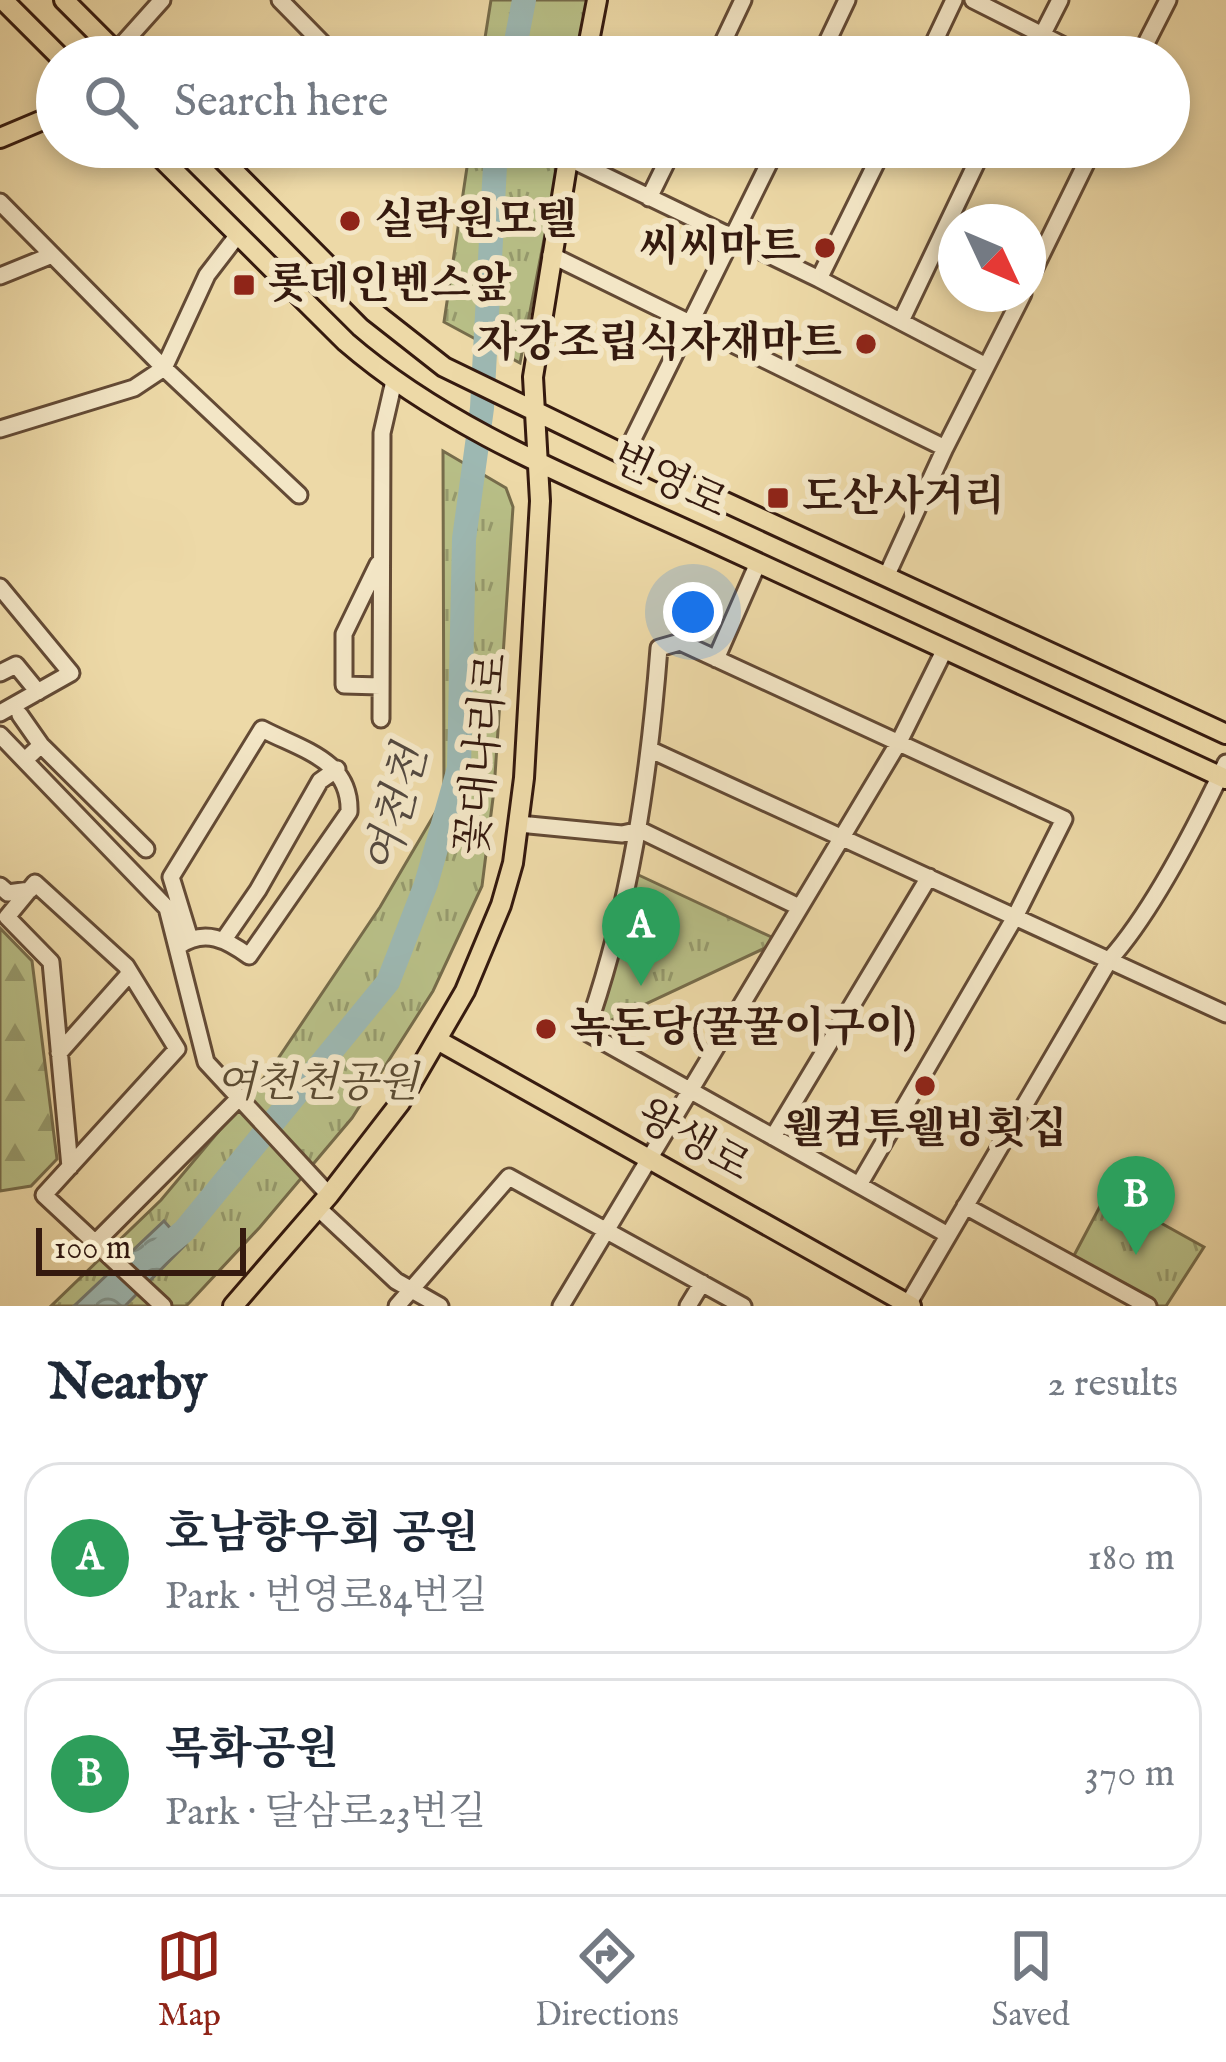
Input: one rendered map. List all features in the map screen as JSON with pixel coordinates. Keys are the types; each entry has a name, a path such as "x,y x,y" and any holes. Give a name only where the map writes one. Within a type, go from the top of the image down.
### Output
{"main road":[{"path":"5,0 20,0"},
{"path":"5,0 40,36"},
{"path":"64,0 97,36"},
{"path":"590,36 597,0"},
{"path":"0,138 36,123"},
{"name":"번영로","path":"171,168 346,342 431,405 606,493 1224,773"},
{"name":"번영로","path":"230,168 374,312 444,367 1226,734"},
{"name":"꽃대나리로","path":"233,1306 324,1202 400,1103 439,1041 484,950 513,863 540,501 538,460 525,408 566,168"},
{"path":"606,493 625,455"},
{"name":"왕생로","path":"439,1041 909,1305"}],"street":[{"path":"131,36 162,0"},
{"path":"280,0 315,36"},
{"path":"726,36 743,0"},
{"path":"830,36 847,0"},
{"path":"937,36 954,0"},
{"path":"973,0 1046,36"},
{"path":"1042,34 1060,0"},
{"path":"1150,36 1168,0"},
{"path":"596,168 986,366"},
{"path":"650,198 664,168"},
{"path":"625,455 766,168"},
{"path":"819,279 874,168"},
{"path":"901,321 974,168"},
{"path":"1046,245 1084,168"},
{"path":"0,202 164,368 299,495"},
{"path":"0,429 134,388 164,368 207,275 237,236"},
{"path":"0,276 52,255"},
{"path":"551,255 945,448"},
{"path":"886,577 1014,312"},
{"path":"381,719 382,433 394,381"},
{"path":"380,686 344,686 344,634 381,558"},
{"path":"716,658 758,563"},
{"path":"0,587 71,673 0,713"},
{"path":"859,1185 1015,916 1064,819 680,642 659,648 640,830 604,982 586,1032 948,1235"},
{"path":"561,1306 899,742 945,649"},
{"path":"0,673 16,665 38,692"},
{"path":"20,715 41,745 146,849"},
{"path":"184,942 225,938 249,956 349,812 350,790 338,770 262,729 171,878 206,1062 308,1173 324,1202 396,1281 440,1306"},
{"path":"0,735 156,893 184,942"},
{"path":"25,760 41,745"},
{"path":"651,750 1225,1012"},
{"path":"225,938 320,781 338,770"},
{"path":"909,1305 1224,773"},
{"path":"519,824 622,834 640,830 800,907"},
{"path":"773,1137 929,877"},
{"path":"70,1167 52,962 3,914 35,883 130,973 176,1049 70,1167 44,1195 164,1306"},
{"path":"0,886 8,893 30,890"},
{"path":"59,1053 130,973"},
{"path":"95,1241 237,1100"},
{"path":"397,1306 509,1177 743,1306"},
{"path":"965,1206 1148,1306"},
{"path":"688,1306 702,1283"}],"green space":[{"path":"491,0 588,0 582,36 485,36"},
{"path":"467,168 558,168 520,363 444,322"},
{"name":"여천천공원","path":"443,451 506,488 513,507 494,790 482,886 433,991 352,1118 186,1306 51,1306 161,1200 271,1069 380,907 444,798"},
{"path":"630,871 780,941 586,1032"},
{"path":"0,928 32,961 57,1159 31,1186 0,1191"},
{"path":"1107,1193 1204,1247 1166,1306 1148,1306 1070,1263"}],"water":[{"path":"164,1221 185,1245 125,1306 74,1306"}],"waterway":[{"name":"여천천","path":"517,36 524,0"},
{"name":"여천천","path":"154,1256 184,1231 388,982 426,884 459,768 464,539 482,408 495,168"}],"place":[{"name":"실락원모텔","path":"350,221"},
{"name":"씨씨마트","path":"825,248"},
{"name":"롯데인벤스앞","path":"244,285"},
{"name":"자강조립식자재마트","path":"866,344"},
{"name":"도산사거리","path":"778,498"},
{"name":"호남향우회 공원","path":"641,986"},
{"name":"녹돈당(꿀꿀이구이)","path":"546,1029"},
{"name":"웰컴투웰빙횟집","path":"925,1086"},
{"name":"목화공원","path":"1136,1255"}]}
